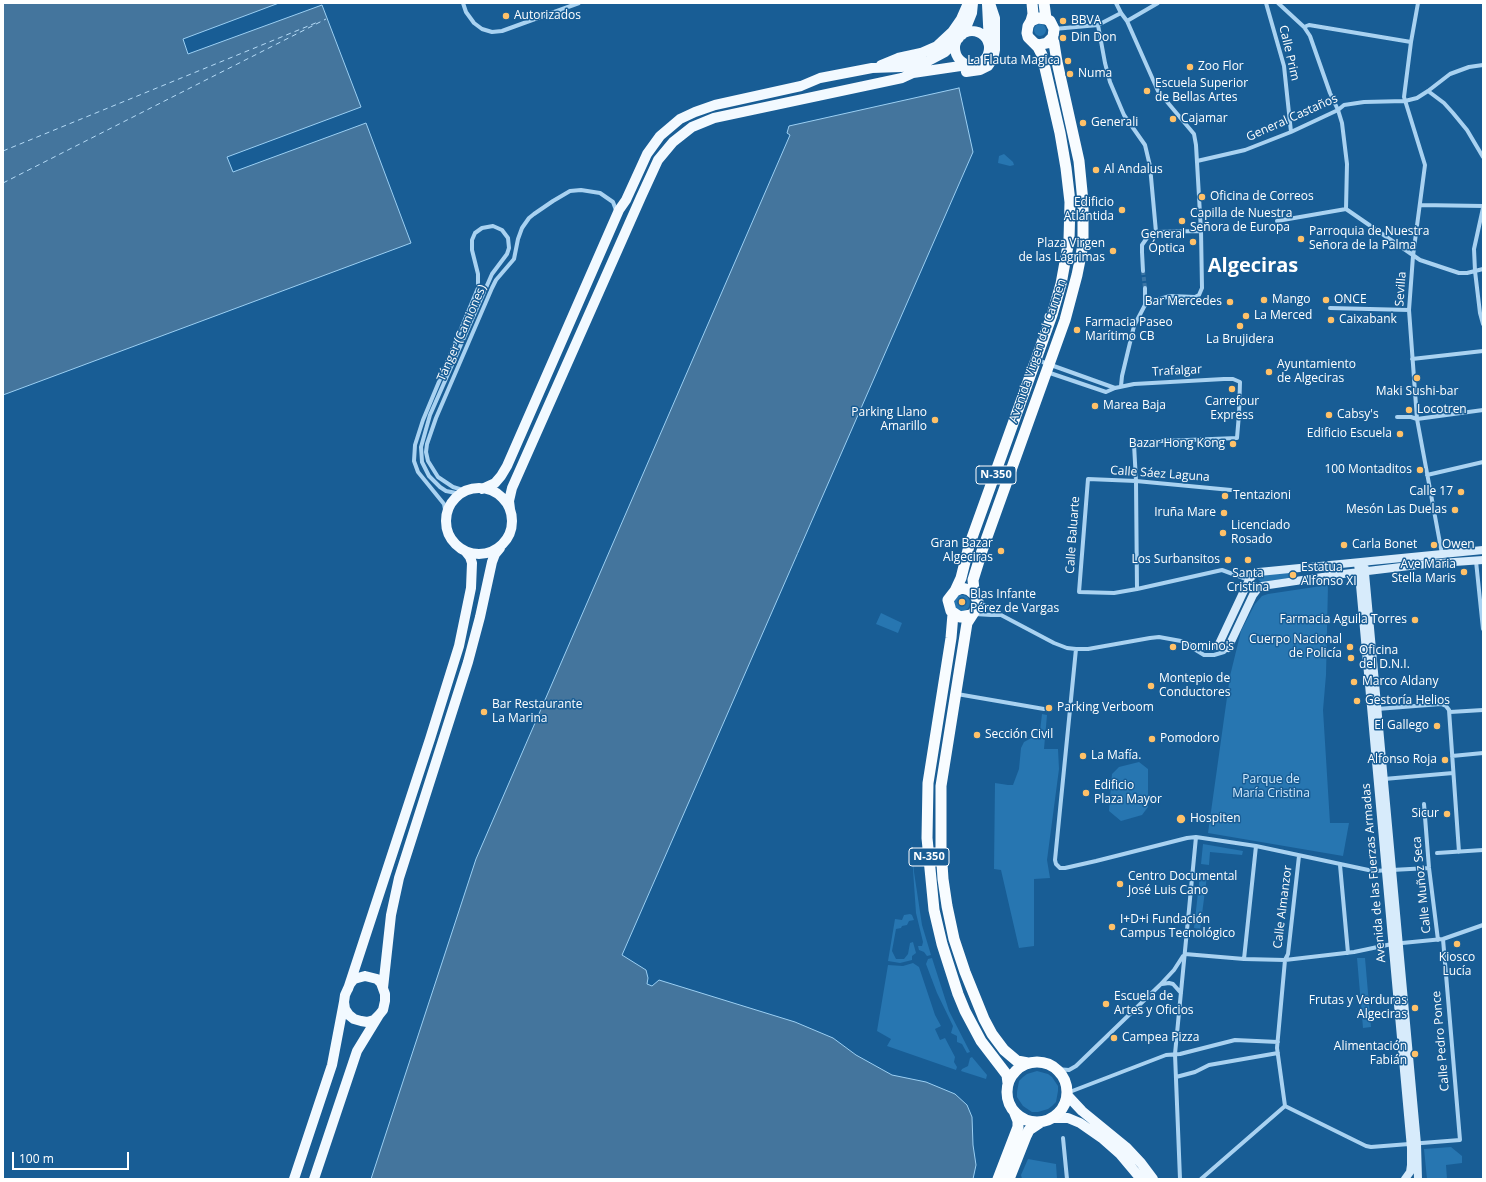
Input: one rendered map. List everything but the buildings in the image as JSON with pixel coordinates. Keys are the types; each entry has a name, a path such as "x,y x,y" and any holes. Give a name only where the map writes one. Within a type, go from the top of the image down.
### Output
{"highway":[{"name":"N-350","path":"1032,3 1033,14 1027,29 1027,33 1028,37 1034,43"},
{"path":"1031,22 1038,18 1046,19 1044,3"},
{"name":"N-350","path":"1046,19 1050,22 1053,33"},
{"path":"1034,43 1046,43 1053,33"},
{"name":"Avenida Virgen del Carmen","path":"976,596 973,580 1065,320 1077,275 1082,245 1083,202 1078,161 1056,62 1053,33"},
{"name":"Avenida Virgen del Carmen","path":"955,591 961,578 969,546 1052,315 1062,278 1069,240 1070,202 1066,168 1043,59 1040,51 1034,43"},
{"path":"955,591 966,588 976,596"},
{"name":"N-350","path":"955,591 950,596 948,604 953,614 951,638 928,783 927,838 934,910 942,944 960,1000 981,1041 1007,1075 1009,1101 1018,1121 1018,1127 998,1179"},
{"name":"N-350","path":"976,596 977,606 967,623 941,786 941,848 947,906 956,945 984,1019 992,1034 1004,1050 1017,1061 1028,1063 1046,1063 1056,1068"},
{"path":"953,614 960,617 972,614"},
{"path":"1008,1083 1018,1069 1028,1063"},
{"path":"1009,1179 1026,1136 1030,1130 1041,1122 1052,1118 1061,1111 1067,1094 1064,1077 1056,1068"},
{"path":"1014,1111 1024,1118 1035,1122 1041,1122"}],"main road":[{"path":"872,68 898,58 929,51 945,40 961,19 968,3"},
{"path":"294,1179 332,1065 344,1002 348,989 459,646 471,588 472,563 466,552 458,546 450,536 446,524 446,515 452,501 463,492 482,489 495,483 501,476 619,210 626,200 647,154 660,136 680,119 715,105 801,86 820,78 872,68 901,67 928,61 945,52 960,36 966,28 972,13 973,3"},
{"path":"344,1002 345,1009 349,1015 354,1019 367,1022 374,1020 383,1010 385,1001 384,988 391,915 400,878 468,662 480,618 492,562 495,554 508,538 510,533 512,521 510,501 512,488 658,160 673,142 692,127 714,118 902,78 912,73 978,63 988,54 987,3"},
{"path":"902,78 914,79 971,72 988,66 993,59 996,50 995,18 990,3"},
{"path":"974,64 965,63 958,56 955,47 960,36 970,31 978,32 985,38 989,46"},
{"path":"482,489 499,495 510,509"},
{"path":"466,552 478,555 495,551 500,548"},
{"path":"1218,646 1249,580 1254,574 1259,572 1483,550"},
{"path":"1228,648 1246,609 1259,587 1309,578 1426,564 1479,560"},
{"name":"Avenida de las Fuerzas Armadas","path":"1361,563 1378,709 1384,779 1389,870"},
{"name":"Avenida de las Fuerzas Armadas","path":"1362,572 1418,1179"},
{"path":"348,989 354,979 366,976 376,979 384,988"},
{"path":"314,1179 357,1052 379,1015"},
{"path":"1067,1094 1082,1111 1126,1147 1141,1163 1152,1179"},
{"path":"1052,1118 1068,1118 1076,1120 1084,1125 1120,1154 1142,1179"},
{"name":"Avenida de las Fuerzas Armadas","path":"1405,1179 1410,1172 1414,1144"}],"street":[{"path":"463,3 466,12 474,23 482,29 492,32 502,31 579,3"},
{"path":"961,19 962,3"},
{"path":"1116,3 1127,21 1158,91 1194,134 1201,231 1202,288 1199,294 1195,297 1170,296 1153,301 1146,305 1134,326 1123,371 1121,386"},
{"path":"1127,21 1158,3"},
{"name":"Calle Prim","path":"1266,3 1284,66 1291,132"},
{"path":"1278,3 1304,27 1310,36 1330,93 1338,110 1342,123 1347,164 1346,209"},
{"name":"Sevilla","path":"1418,3 1404,92 1425,165 1413,256 1409,310 1417,419 1442,554"},
{"path":"1053,33 1098,25 1121,13"},
{"path":"1098,25 1110,82 1124,115 1145,145 1150,166 1156,232"},
{"path":"1304,27 1309,26 1411,42"},
{"name":"General Castaños","path":"1197,161 1245,150 1291,132 1338,110 1344,105 1364,102 1406,101 1417,98 1450,74 1468,67 1483,65"},
{"path":"1428,91 1444,103 1453,113 1467,130 1483,157"},
{"name":"Tánger (Camiones)","path":"463,492 438,477 428,461 426,452 429,434 492,288 496,280 514,259 522,228 534,214 553,201 570,192 581,190 607,197 616,207 616,218"},
{"path":"1420,205 1483,207 1474,249 1480,313 1483,324"},
{"path":"1277,221 1346,209 1420,260 1459,273 1467,273 1483,269"},
{"path":"446,515 444,504 418,472 414,461 415,445 423,420 478,288 478,274 472,250 472,240 476,233 482,228 492,226 502,230 508,238 509,248 489,281 430,415 421,447 422,462 429,476 446,491 463,492"},
{"path":"1143,271 1142,245 1149,235 1156,232 1201,231"},
{"path":"1145,288 1146,305"},
{"path":"1330,308 1409,310"},
{"path":"1412,359 1483,351"},
{"name":"Trafalgar","path":"1037,360 1048,368 1099,391 1106,392 1121,386 1134,384 1224,378 1233,379 1240,382 1237,438 1136,442 1133,447 1136,481"},
{"name":"Trafalgar","path":"1048,368 1115,388"},
{"path":"1396,417 1411,417 1417,419 1483,410"},
{"path":"1427,475 1483,462"},
{"name":"Calle Sáez Laguna","path":"1088,479 1136,481 1231,490"},
{"name":"Calle Baluarte","path":"1088,479 1079,592 1114,593 1137,589"},
{"path":"1136,481 1137,589 1222,570 1249,580 1259,587"},
{"path":"1479,560 1483,629"},
{"path":"976,596 982,604 995,610 998,614 1064,647 1088,649 1150,638 1168,638 1207,649 1218,646"},
{"path":"972,614 991,616 998,614"},
{"path":"1187,644 1204,655 1214,656 1224,652 1228,648"},
{"path":"1076,649 1055,860 1056,864 1060,868 1096,861 1196,836 1256,846 1373,871 1429,868"},
{"path":"955,694 1044,709"},
{"path":"1378,709 1441,704 1448,707 1450,712 1459,852"},
{"path":"1450,712 1483,710"},
{"path":"1452,756 1483,753"},
{"path":"1384,779 1453,772"},
{"name":"Calle Muñoz Seca","path":"1424,804 1429,868 1440,939"},
{"path":"1180,1179 1175,1054 1196,836"},
{"path":"1244,959 1256,846"},
{"path":"1437,853 1483,850"},
{"name":"Calle Almanzor","path":"1285,1106 1278,1042 1285,960 1288,954 1299,856"},
{"path":"1340,865 1348,953"},
{"path":"1185,954 1244,959 1285,960 1348,953 1396,943 1440,939 1483,925"},
{"name":"Calle Pedro Ponce","path":"1414,1144 1460,1140 1440,939"},
{"path":"1056,1068 1069,1070 1076,1066 1174,970 1185,954"},
{"path":"1160,984 1173,984 1181,993"},
{"path":"1067,1094 1166,1055 1180,1054 1235,1040 1278,1042"},
{"path":"1176,1077 1195,1072 1209,1065 1278,1053"},
{"path":"1201,1179 1285,1106 1371,1148 1414,1144"},
{"path":"1063,1138 1066,1179"}],"green space":[{"path":"1038,24 1042,24 1046,30 1042,36 1038,36 1034,32 1034,28"},
{"path":"1004,154 1013,162 1014,165 1010,166 998,163 999,156"},
{"path":"1289,572 1289,578 1261,582 1258,579 1260,575"},
{"name":"Parque de María Cristina","path":"1328,585 1326,675 1323,710 1330,823 1349,823 1343,856 1208,833 1230,676 1241,631 1255,604 1262,596"},
{"path":"962,595 968,597 970,603 968,609 962,611 956,609 954,603 956,597"},
{"path":"881,613 902,623 898,633 876,624"},
{"path":"1042,714 1047,715 1044,749 1058,749 1059,769 1047,860 1050,878 1034,879 1034,946 1019,948 1001,870 994,869 995,783 1013,785 1019,769 1021,748 1024,742 1037,735 1040,731"},
{"path":"1139,762 1148,769 1148,807 1142,815 1121,821 1109,811 1112,774 1119,767"},
{"path":"911,841 922,925 931,955 927,956 924,952 919,950 918,946 922,946 923,942 916,913"},
{"path":"1203,844 1243,851 1242,855 1210,852 1209,865 1201,864"},
{"path":"1200,875 1207,876 1200,929 1194,928"},
{"path":"910,914 914,920 909,921 907,925 902,926 901,928 896,929 892,951 896,959 904,959 908,954 910,943 913,942 916,953 912,956 912,960 900,963 888,961 895,919 902,920 904,915"},
{"path":"932,958 949,1011 970,1052 967,1053 962,1044 957,1042 957,1036 951,1033 953,1026 937,993 926,964 928,959"},
{"path":"1357,958 1365,958 1371,1027 1363,1028"},
{"path":"913,963 919,967 935,1015 941,1026 935,1029 940,1040 945,1038 955,1057 954,1062 957,1067 956,1070 887,1046 891,1039 877,1031 888,965 903,966"},
{"path":"972,1057 987,1075 986,1079 961,1071 968,1066 970,1058"},
{"path":"1037,1071 1048,1074 1052,1077 1058,1086 1058,1091 1056,1102 1052,1106 1038,1112 1032,1112 1023,1106 1017,1097 1017,1092 1019,1081 1027,1074"},
{"path":"1451,1147 1462,1156 1462,1163 1446,1165 1447,1179 1427,1179 1424,1149"},
{"path":"1028,1159 1056,1164 1057,1179 1022,1179 1021,1175"}],"shaded area":[{"path":"3,3 279,3 183,39 188,54 322,5 361,107 227,157 233,172 366,123 411,243 3,395"},
{"path":"959,88 973,152 622,955 646,970 648,978 647,984 652,986 659,980 795,1022 833,1038 856,1055 892,1075 926,1082 955,1094 967,1105 972,1117 973,1145 976,1165 973,1179 371,1179 476,859 790,135 787,133 789,126"}],"ferry route":[{"path":"3,183 326,19"},
{"path":"3,151 318,22"}],"tunnel":[{"path":"1143,271 1145,288"}],"place":[{"name":"Autorizados","path":"506,16"},
{"name":"BBVA","path":"1063,21"},
{"name":"Din Don","path":"1063,38"},
{"name":"La Flauta Magica","path":"1068,61"},
{"name":"Zoo Flor","path":"1190,67"},
{"name":"Numa","path":"1070,74"},
{"name":"Escuela Superior de Bellas Artes","path":"1147,91"},
{"name":"Cajamar","path":"1173,119"},
{"name":"Generali","path":"1083,123"},
{"name":"Al Andalus","path":"1096,170"},
{"name":"Oficina de Correos","path":"1202,197"},
{"name":"Edificio Atlántida","path":"1122,210"},
{"name":"Capilla de Nuestra Señora de Europa","path":"1182,221"},
{"name":"Parroquia de Nuestra Señora de la Palma","path":"1301,239"},
{"name":"General Óptica","path":"1193,242"},
{"name":"Plaza Virgen de las Lágrimas","path":"1113,251"},
{"name":"Mango","path":"1264,300"},
{"name":"ONCE","path":"1326,300"},
{"name":"Bar Mercedes","path":"1230,302"},
{"name":"La Merced","path":"1246,316"},
{"name":"Caixabank","path":"1331,320"},
{"name":"La Brujidera","path":"1240,326"},
{"name":"Farmacia Paseo Marítimo CB","path":"1077,330"},
{"name":"Ayuntamiento de Algeciras","path":"1269,372"},
{"name":"Maki Sushi-bar","path":"1417,378"},
{"name":"Carrefour Express","path":"1232,389"},
{"name":"Marea Baja","path":"1095,406"},
{"name":"Locotren","path":"1409,410"},
{"name":"Cabsy's","path":"1329,415"},
{"name":"Parking Llano Amarillo","path":"935,420"},
{"name":"Edificio Escuela","path":"1400,434"},
{"name":"Bazar Hong Kong","path":"1233,444"},
{"name":"100 Montaditos","path":"1420,470"},
{"name":"Calle 17","path":"1461,492"},
{"name":"Tentazioni","path":"1225,496"},
{"name":"Mesón Las Duelas","path":"1455,510"},
{"name":"Iruña Mare","path":"1224,513"},
{"name":"Licenciado Rosado","path":"1223,533"},
{"name":"Carla Bonet","path":"1344,545"},
{"name":"Owen","path":"1434,545"},
{"name":"Gran Bazar Algeciras","path":"1001,551"},
{"name":"Los Surbansitos","path":"1228,560"},
{"name":"Santa Cristina","path":"1248,560"},
{"name":"Ave Maria Stella Maris","path":"1464,572"},
{"name":"Estatua Alfonso XI","path":"1293,575"},
{"name":"Blas Infante Pérez de Vargas","path":"962,602"},
{"name":"Farmacia Aguila Torres","path":"1415,620"},
{"name":"Domino's","path":"1173,647"},
{"name":"Cuerpo Nacional de Policía","path":"1350,647"},
{"name":"Oficina del D.N.I.","path":"1351,658"},
{"name":"Marco Aldany","path":"1354,682"},
{"name":"Montepio de Conductores","path":"1151,686"},
{"name":"Gestoría Helios","path":"1357,701"},
{"name":"Parking Verboom","path":"1049,708"},
{"name":"Bar Restaurante La Marina","path":"484,712"},
{"name":"El Gallego","path":"1437,726"},
{"name":"Sección Civil","path":"977,735"},
{"name":"Pomodoro","path":"1152,739"},
{"name":"La Mafía.","path":"1083,756"},
{"name":"Alfonso Roja","path":"1445,760"},
{"name":"Edificio Plaza Mayor","path":"1086,793"},
{"name":"Sicur","path":"1447,814"},
{"name":"Hospiten","path":"1181,819"},
{"name":"Centro Documental José Luis Cano","path":"1120,884"},
{"name":"I+D+i Fundación Campus Tecnológico","path":"1112,927"},
{"name":"Kiosco Lucía","path":"1457,944"},
{"name":"Escuela de Artes y Oficios","path":"1106,1004"},
{"name":"Frutas y Verduras Algeciras","path":"1415,1008"},
{"name":"Campea Pizza","path":"1114,1038"},
{"name":"Alimentación Fabián","path":"1415,1054"}],"district":[{"name":"Algeciras","path":"1253,266"}]}
